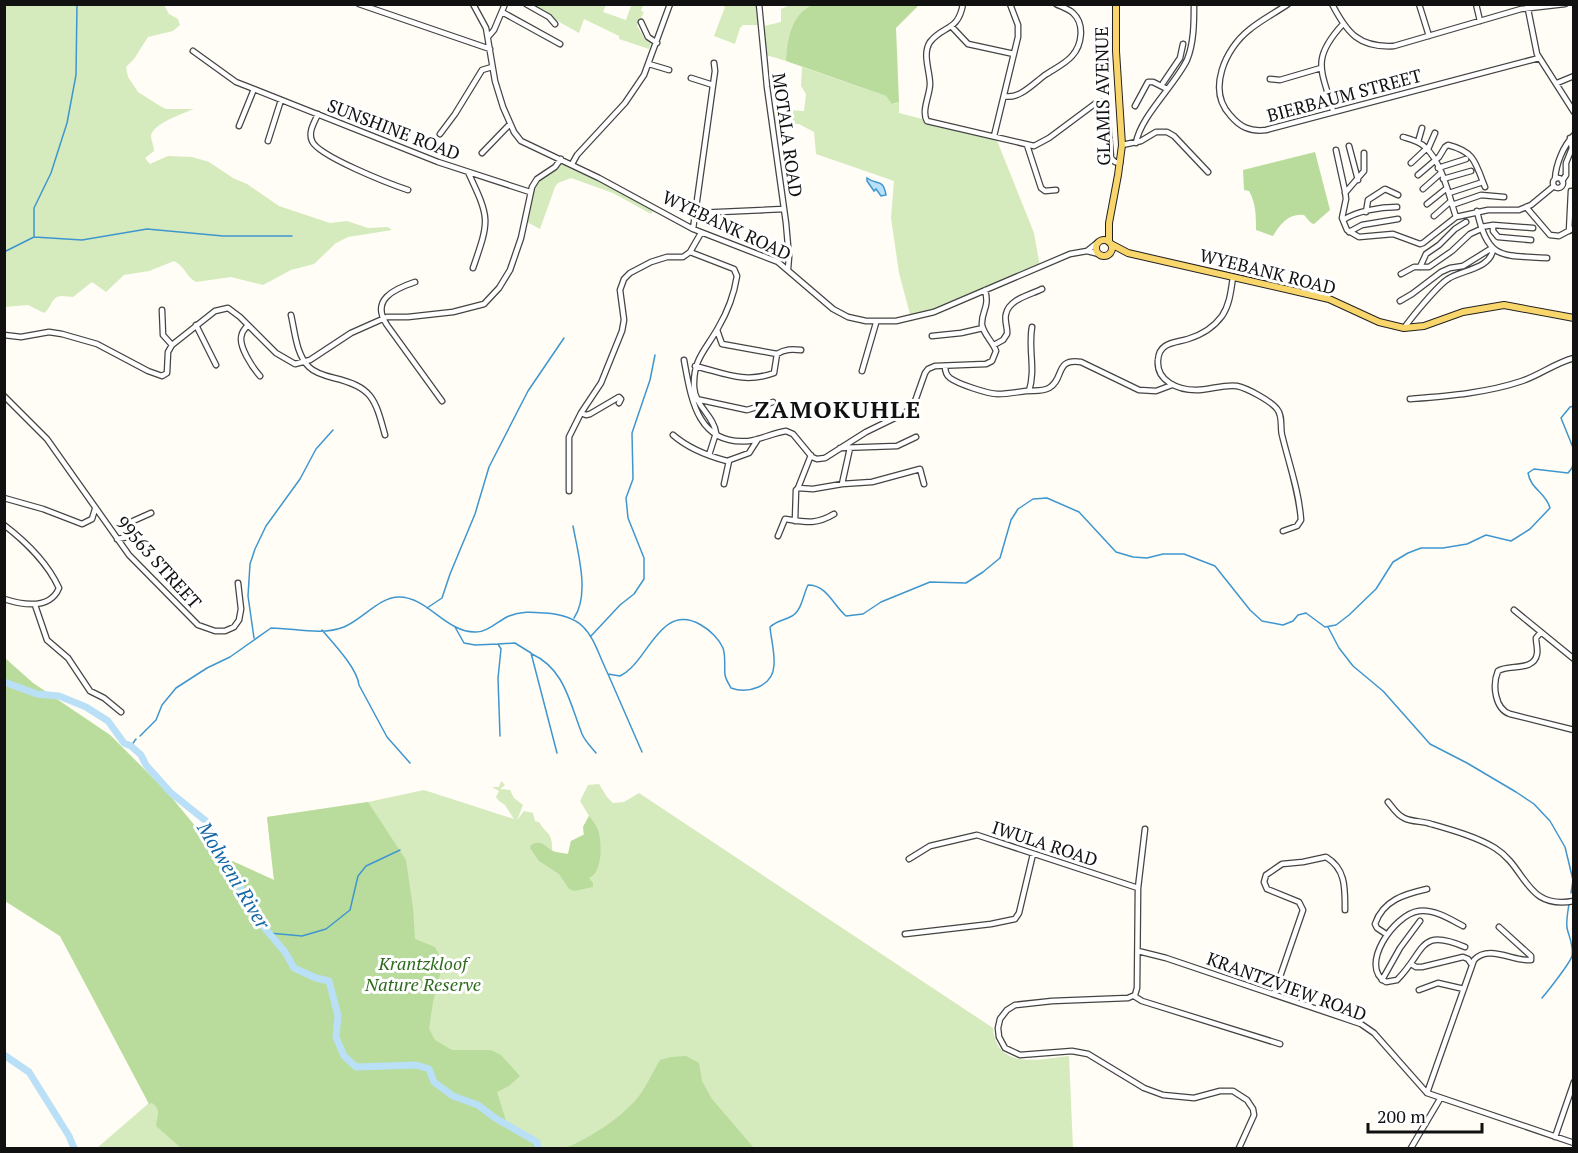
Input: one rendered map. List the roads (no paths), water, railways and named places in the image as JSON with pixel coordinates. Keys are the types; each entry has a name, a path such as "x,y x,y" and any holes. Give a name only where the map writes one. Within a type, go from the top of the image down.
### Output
{"main road":[{"name":"GLAMIS AVENUE","path":"1099,242 1108,223 1122,145 1116,60 1116,4"},
{"name":"GLAMIS AVENUE","path":"1108,223 1110,243"},
{"path":"1099,242 1110,243 1112,249 1110,254 1104,256 1099,254 1096,249 1099,242"},
{"name":"WYEBANK ROAD","path":"1110,243 1128,253"},
{"name":"WYEBANK ROAD","path":"1110,254 1128,253 1329,299 1379,322 1404,328 1424,326 1463,312 1504,305 1574,318"}],"street":[{"path":"359,4 490,49"},
{"name":"WYEBANK ROAD","path":"474,4 483,20 488,37 498,93 510,124 521,141 572,164 701,233 761,254 788,269 839,313 858,320 876,323 934,312 1064,256 1087,251 1099,242"},
{"path":"488,37 505,4"},
{"path":"526,4 549,17 555,24"},
{"path":"572,164 577,154 625,103 649,64 670,4"},
{"name":"MOTALA ROAD","path":"759,4 767,87 784,209 788,269"},
{"path":"963,4 961,14 952,27 933,39 927,48 930,86 926,119 930,122 1027,145 1038,145 1096,103 1102,102 1107,107 1111,158 1120,164"},
{"path":"994,136 1018,29 1010,4"},
{"path":"1004,96 1011,97 1029,87 1071,57 1079,45 1080,26 1077,17 1071,11 1056,4"},
{"path":"1136,143 1140,129 1186,60 1190,50 1194,4"},
{"name":"BIERBAUM STREET","path":"1288,4 1250,28 1236,43 1220,74 1221,104 1237,123 1247,129 1255,131 1539,58"},
{"path":"1332,4 1343,24 1357,39 1381,47 1394,46 1527,6 1565,4"},
{"path":"1419,4 1429,36"},
{"path":"1476,4 1480,21"},
{"path":"1527,6 1539,58 1574,112"},
{"path":"502,12 560,44"},
{"path":"641,22 648,37 657,43"},
{"path":"1333,111 1321,68 1322,51 1343,24"},
{"path":"952,27 968,44 1014,54"},
{"path":"1163,83 1180,58 1183,44"},
{"name":"SUNSHINE ROAD","path":"193,51 236,82 253,90 468,172 530,192"},
{"path":"693,229 697,213 714,63"},
{"path":"649,64 669,70"},
{"path":"440,134 481,72 492,67"},
{"path":"1270,79 1280,80 1321,68"},
{"path":"1557,83 1574,76"},
{"path":"691,78 713,85"},
{"path":"1135,106 1148,82 1167,89"},
{"path":"239,126 253,90"},
{"path":"268,141 281,100"},
{"path":"318,114 310,134 311,141 316,148 332,158 408,190"},
{"path":"482,153 510,124"},
{"path":"1418,142 1422,128"},
{"path":"1122,145 1136,143 1156,132 1170,133 1208,172"},
{"path":"1411,162 1427,149 1434,134"},
{"path":"1336,150 1346,193 1342,220 1349,232 1359,237 1393,234 1420,244 1428,241 1456,217 1477,211 1508,211 1526,207 1554,186 1555,171 1572,136"},
{"path":"1554,186 1562,187 1562,181 1566,175 1566,163 1572,148 1572,136"},
{"path":"1403,137 1418,142 1427,149 1448,190 1456,217"},
{"path":"1027,145 1041,188 1056,190"},
{"path":"1349,146 1358,180"},
{"path":"1418,175 1439,157 1446,146 1460,149 1472,157 1484,185 1448,190 1427,204"},
{"path":"1346,193 1364,171 1364,153"},
{"path":"1561,158 1566,163"},
{"path":"4,335 21,337 49,332 62,334 97,344 162,376 167,373 167,356 172,345 215,311 224,308 232,311 284,360 295,364 306,363 351,333 382,319 453,312 479,306 489,300 510,270 521,238 530,192 537,179 555,167 561,159"},
{"path":"1423,189 1439,170 1466,159"},
{"path":"1443,179 1471,171"},
{"path":"468,172 484,206 486,222 484,236 473,268"},
{"path":"1555,179 1559,178 1562,181"},
{"path":"1366,212 1368,200 1380,191 1385,189 1398,195"},
{"path":"1526,207 1550,235 1559,236 1571,230 1571,191"},
{"path":"1434,216 1451,203 1481,195 1504,197"},
{"path":"1342,220 1349,216 1397,207"},
{"path":"697,213 784,209"},
{"path":"1477,211 1481,228 1493,249 1504,255 1547,258"},
{"path":"1349,232 1362,225 1398,219"},
{"path":"1420,267 1426,254 1466,222"},
{"path":"1492,225 1498,237 1531,240"},
{"path":"1401,274 1414,267 1429,267 1452,251 1470,234 1481,228 1492,225 1533,228"},
{"path":"569,491 569,437 581,413 602,382 623,326 620,290 624,279 630,273 651,262 667,257 683,257 690,252 701,233"},
{"path":"1400,301 1446,269 1463,266 1493,249"},
{"path":"1404,328 1448,279 1490,258 1493,249"},
{"name":"WYEBANK ROAD","path":"1087,251 1099,254"},
{"path":"690,252 732,268 737,273 732,300 695,366 696,399 715,427 716,433 709,455"},
{"path":"1233,277 1227,307 1218,321 1191,338 1170,342 1158,356 1157,362 1162,377 1172,385 1197,390 1237,386 1252,392 1277,409 1294,477 1301,520 1297,526 1283,531"},
{"path":"415,282 395,289 386,297 381,307 382,319 442,401"},
{"path":"994,345 1008,334 1005,316 1009,307 1014,302 1042,289"},
{"path":"684,360 691,399 696,412 716,433 731,440 758,439 786,431 793,434 811,455 817,459 825,458 866,432 905,413 914,404 926,370 935,366 989,363 996,355 994,345 982,328 982,320 988,305 985,290"},
{"path":"162,310 163,335 172,345"},
{"path":"291,315 299,349 306,363 317,373 361,387 374,402 385,435"},
{"path":"862,371 876,323"},
{"path":"196,325 216,365"},
{"path":"248,325 242,333 241,340 250,363 260,376"},
{"path":"1029,391 1033,375 1030,345 1032,327"},
{"path":"932,336 982,328"},
{"path":"717,330 722,344 777,354 786,350 801,350"},
{"path":"695,366 743,379 754,378 774,373 777,354"},
{"path":"1410,399 1504,386 1530,379 1574,358"},
{"path":"945,366 950,378 998,394 1041,391 1050,388 1057,380 1061,368 1073,362 1082,362 1139,390 1156,391 1172,385"},
{"name":"99563 STREET","path":"4,396 47,439 129,555 202,628 220,631 234,627 240,617 241,609 238,583"},
{"path":"581,413 590,414 619,398 621,399 619,403"},
{"path":"696,399 747,410 773,402"},
{"path":"673,435 709,455 729,461 749,453 758,439"},
{"path":"840,448 897,446 916,437"},
{"path":"842,484 850,448"},
{"path":"795,521 797,489 811,455"},
{"path":"724,484 729,461"},
{"path":"797,489 872,482 920,469 924,484"},
{"path":"4,498 43,509 82,524 92,519 94,506"},
{"path":"117,539 128,537 133,521 151,513"},
{"path":"778,536 785,519 822,521 834,514"},
{"path":"4,525 19,536 42,562 58,586 51,600 35,605 4,599"},
{"path":"35,605 47,640 68,658 90,691 104,698 121,712"},
{"path":"1515,610 1574,659"},
{"path":"1541,632 1536,638 1538,655 1532,662 1520,667 1502,668 1498,671 1495,684 1498,701 1502,710 1510,714 1574,730"},
{"path":"1388,802 1403,818 1430,823 1495,848 1511,861 1529,889 1538,896 1561,902 1574,901"},
{"path":"1145,829 1138,888 1137,991 1134,996 1044,1001 1015,1005 1006,1010 1000,1019 999,1037 1005,1048 1020,1055 1071,1051 1089,1054 1139,1086 1163,1095 1194,1098 1225,1090 1237,1093 1247,1100 1254,1113 1239,1149"},
{"name":"IWULA ROAD","path":"909,859 930,846 976,835 1138,888"},
{"path":"904,934 1015,919 1019,913 1033,854"},
{"path":"1274,994 1303,910 1299,902 1267,889 1264,882 1266,874 1282,864 1304,862 1326,856 1335,863 1342,874 1345,910"},
{"path":"1386,934 1375,924 1379,915 1389,904 1404,895 1427,889"},
{"path":"1463,926 1446,917 1420,911 1403,917 1386,934 1376,966 1377,974 1382,980 1390,982 1397,980 1429,940 1442,938 1466,947"},
{"path":"1382,980 1400,948 1420,921"},
{"path":"1427,1093 1472,964 1477,956 1485,954 1531,960 1531,956 1499,927"},
{"name":"KRANTZVIEW ROAD","path":"1138,951 1166,958 1365,1026 1374,1033 1427,1093 1574,1143"},
{"path":"1410,964 1422,967 1463,957 1472,964"},
{"path":"1419,990 1438,983 1464,989"},
{"path":"1134,996 1142,1001 1280,1044"},
{"path":"1555,1137 1574,1082"},
{"path":"1411,1149 1440,1099"}],"water":[{"path":"867,178 882,184 886,195 881,196 876,189 874,191"}],"waterway":[{"path":"34,236 34,208 51,173 67,123 76,75 77,4"},
{"path":"4,252 34,237 82,240 147,229 223,236 292,236"},
{"path":"427,608 442,598 475,514 489,467 528,391 564,338"},
{"path":"591,636 620,605 634,594 644,579 644,558 628,518 626,498 633,479 632,433 650,380 655,355"},
{"path":"1574,406 1570,407 1561,418 1574,450"},
{"path":"254,638 248,596 250,564 255,549 266,526 300,479 316,449 333,430"},
{"path":"140,736 156,720 162,705 176,688 207,668 230,657 271,628 335,630 351,624 385,601 399,597 419,603 465,631 485,630 509,616 522,613 560,615 580,624 587,631 608,674 620,676 631,668 668,624 678,620 688,620 708,629 717,638 723,648 725,675 731,688 752,689 764,684 773,673 774,656 770,627 795,613 808,585 825,592 846,616 863,614 881,602 930,582 966,583 1000,558 1011,520 1018,509 1033,499 1047,498 1079,512 1116,552 1147,558 1163,554 1184,554 1215,566 1250,610 1262,621 1283,625 1293,621 1298,615 1306,613 1325,627 1336,625 1376,589 1393,562 1408,553 1421,548 1443,548 1467,544 1486,535 1511,541 1530,529 1550,508 1532,483 1528,473 1534,469 1568,473 1574,460"},
{"path":"573,526 582,586 579,609 574,618"},
{"path":"455,627 464,643 498,644 501,649 498,678 500,736"},
{"path":"1328,627 1339,648 1353,666 1383,691 1430,744 1516,792 1534,804 1550,821 1565,847 1573,880 1571,893"},
{"path":"322,630 350,664 387,737 410,763"},
{"path":"498,644 515,643 531,653 557,753"},
{"path":"532,654 543,661 559,678 570,699 583,737 596,753"},
{"path":"608,674 642,752"},
{"name":"Molweni River","path":"4,682 37,694 59,696 86,707 108,721 124,743 141,755 146,765 171,793 206,821 215,845 232,871 257,919 285,952 294,968 329,981 338,1016 336,1037 344,1056 356,1067 416,1065 429,1069 434,1082 453,1096 478,1105 495,1118 537,1142 538,1148"},
{"path":"131,746 136,739"},
{"path":"269,933 302,936 326,929 350,910 358,876 366,866 400,850"},
{"path":"1542,998 1572,956 1572,945 1567,928 1569,904"},
{"path":"4,1055 29,1072 69,1136 74,1148"}],"district":[{"name":"ZAMOKUHLE","path":"838,409"}],"park label":[{"name":"Krantzkloof Nature Reserve","path":"423,973"}]}
